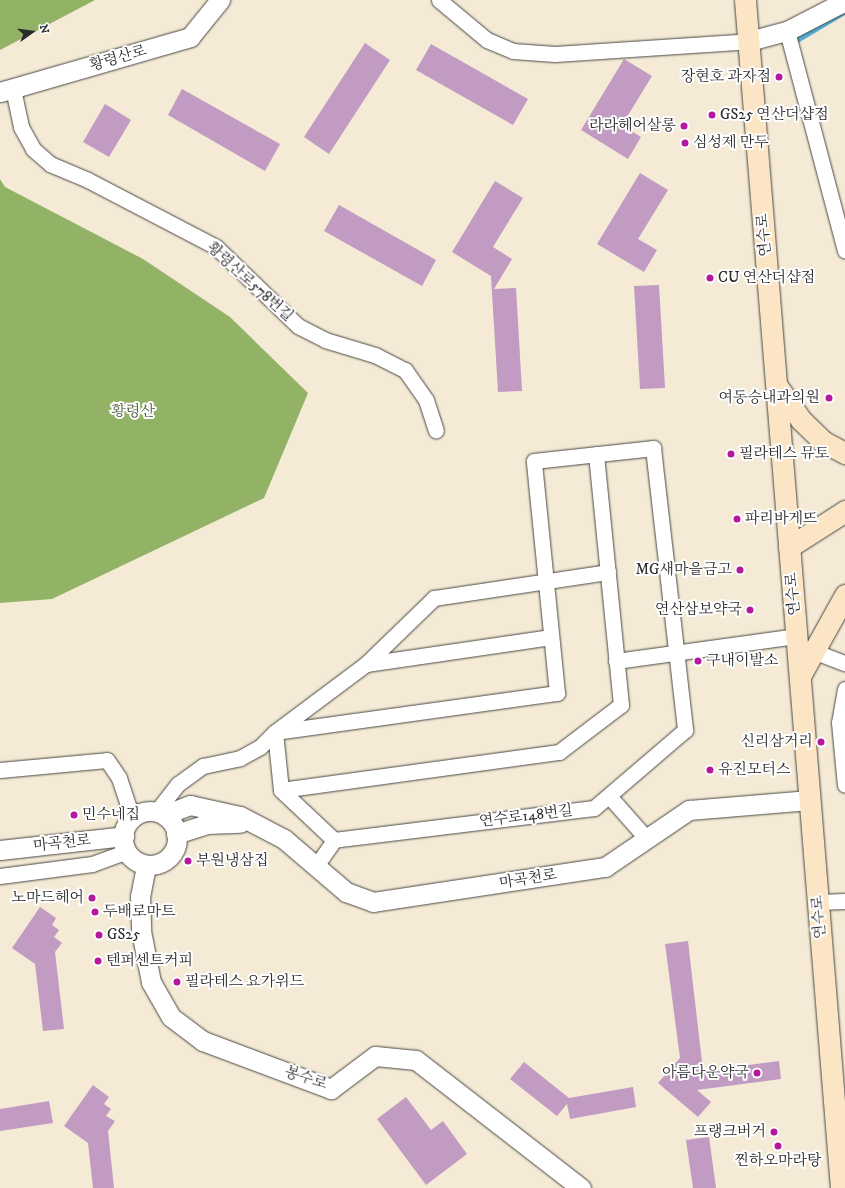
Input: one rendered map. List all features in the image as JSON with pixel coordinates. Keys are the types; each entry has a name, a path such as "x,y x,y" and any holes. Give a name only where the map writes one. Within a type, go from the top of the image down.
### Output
{"main road":[{"name":"연수로","path":"745,0 841,1188"},
{"path":"776,386 801,420 824,442 844,448"},
{"path":"789,547 845,511"},
{"path":"800,677 812,651 845,595"}],"street":[{"name":"황령산로","path":"6,91 190,37 220,0"},
{"path":"439,0 487,40 513,51 555,54 749,42 787,31 845,1"},
{"path":"787,31 845,250"},
{"name":"황령산로578번길","path":"6,91 21,128 33,149 50,164 88,180 216,247 298,326 404,370 426,400 436,430"},
{"name":"연수로148번길","path":"275,732 557,693 534,461 653,448 685,730 594,808 334,840"},
{"path":"281,790 559,752 621,706 596,454"},
{"path":"0,770 108,760 119,778 132,817 124,827 125,844 146,866 158,864 169,858 175,847 176,834 160,813 178,784 203,766 240,758 260,747 275,732 366,664 434,598 608,572"},
{"path":"616,661 797,636"},
{"path":"366,664 551,637"},
{"path":"812,651 845,664"},
{"path":"845,689 839,722 845,785"},
{"path":"275,732 281,790 334,840 316,866"},
{"path":"608,796 647,839"},
{"name":"마곡천로","path":"132,817 143,812 160,813 190,805 205,806 256,824 284,839 346,892 373,902 605,866 689,810 810,800"},
{"name":"마곡천로","path":"176,834 206,824 256,824"},
{"path":"0,876 92,864 125,844"},
{"name":"마곡천로","path":"0,850 125,844"},
{"name":"봉수로","path":"146,866 140,896 141,931 151,982 172,1017 203,1041 331,1089 375,1056 416,1060 581,1188"},
{"path":"818,902 845,901"}],"green space":[{"path":"0,0 95,0 0,50"},
{"name":"황령산","path":"0,179 5,187 143,259 230,317 308,393 264,498 52,599 0,603"}],"water":[{"path":"845,0 845,15 793,46 782,29"}],"building":[{"path":"365,43 390,60 329,154 304,137"},
{"path":"431,44 528,99 513,125 416,70"},
{"path":"624,59 652,76 622,125 641,137 628,159 581,130"},
{"path":"182,89 280,144 265,171 168,115"},
{"path":"105,104 131,120 109,157 83,142"},
{"path":"640,173 668,190 638,239 657,250 644,272 597,244"},
{"path":"495,181 523,198 493,247 512,259 494,289 516,288 522,391 498,392 491,276 452,252"},
{"path":"339,205 436,260 422,286 324,231"},
{"path":"659,285 665,388 640,389 634,286"},
{"path":"40,907 56,918 52,925 59,930 54,937 62,943 55,952 64,1029 43,1031 35,964 12,948"},
{"path":"688,941 703,1071 779,1061 781,1079 697,1090 711,1102 698,1117 658,1083 680,1058 665,944"},
{"path":"524,1062 569,1098 633,1087 636,1107 570,1119 567,1104 557,1116 510,1079"},
{"path":"93,1085 109,1097 104,1104 111,1109 106,1116 115,1121 108,1131 114,1188 93,1188 88,1143 64,1126"},
{"path":"406,1097 431,1130 443,1121 467,1154 426,1185 377,1119"},
{"path":"49,1101 53,1123 0,1131 0,1109"},
{"path":"709,1137 716,1188 693,1188 686,1140"}],"place":[{"name":"장현호 과자점","path":"779,77"},
{"name":"GS25 연산더샵점","path":"712,115"},
{"name":"라라헤어살롱","path":"684,126"},
{"name":"심성제 만두","path":"685,143"},
{"name":"CU 연산더샵점","path":"710,278"},
{"name":"여동승내과의원","path":"829,398"},
{"name":"필라테스 뮤토","path":"731,454"},
{"name":"파리바게뜨","path":"737,519"},
{"name":"MG새마을금고","path":"740,570"},
{"name":"연산삼보약국","path":"750,610"},
{"name":"구내이발소","path":"698,661"},
{"name":"신리삼거리","path":"821,742"},
{"name":"유진모터스","path":"710,770"},
{"name":"민수네집","path":"74,815"},
{"name":"부원냉삼집","path":"188,861"},
{"name":"노마드헤어","path":"92,898"},
{"name":"두배로마트","path":"95,912"},
{"name":"GS25","path":"99,935"},
{"name":"텐퍼센트커피","path":"98,961"},
{"name":"필라테스 요가위드","path":"177,982"},
{"name":"아름다운약국","path":"757,1073"},
{"name":"프랭크버거","path":"774,1132"},
{"name":"찐하오마라탕","path":"778,1146"}]}
